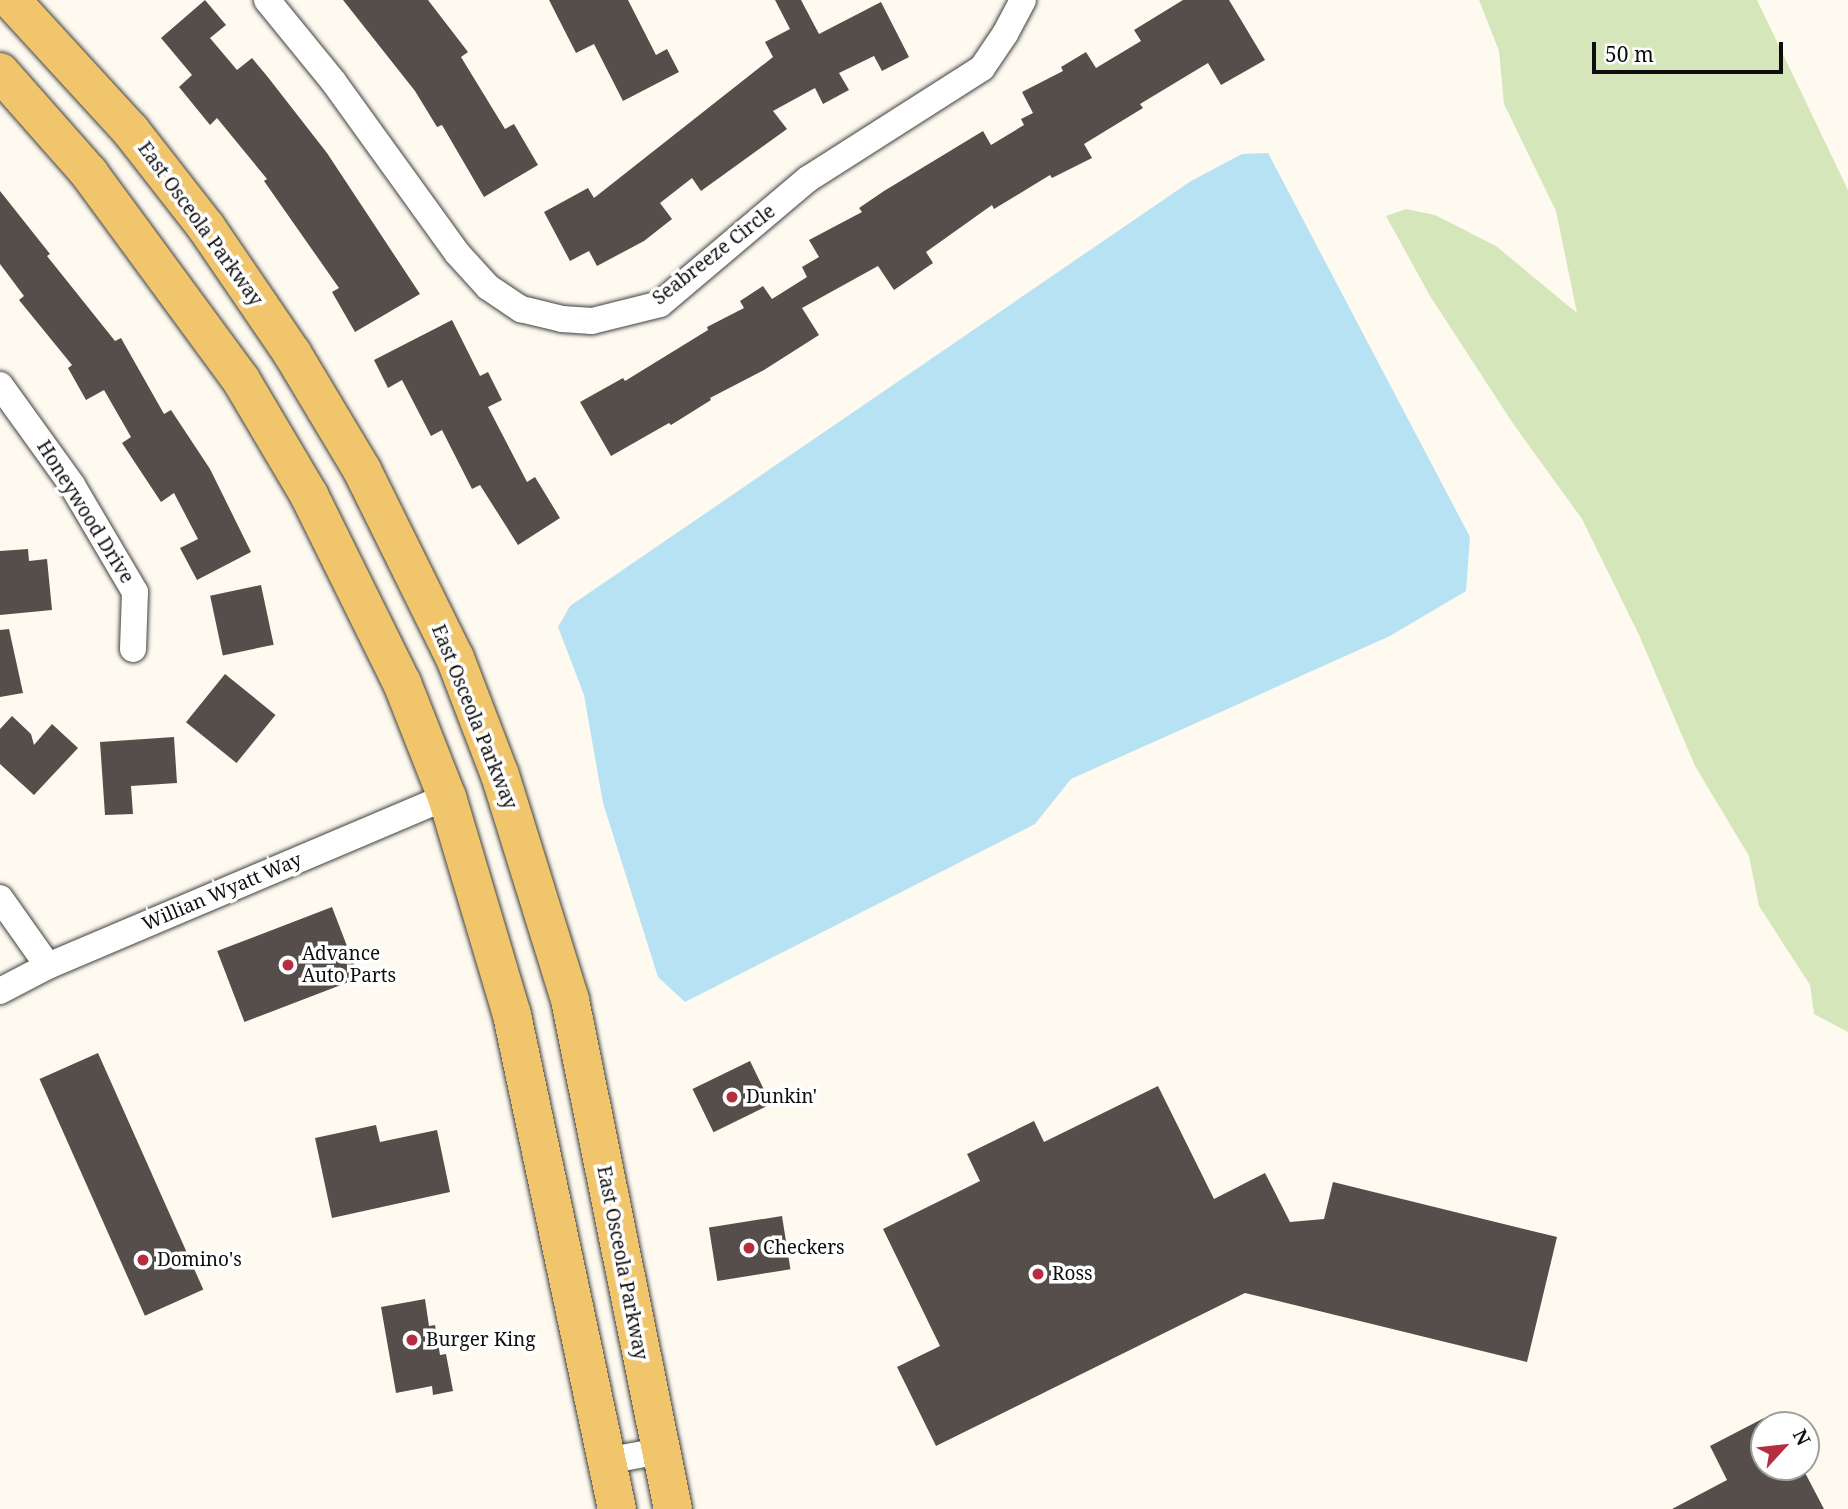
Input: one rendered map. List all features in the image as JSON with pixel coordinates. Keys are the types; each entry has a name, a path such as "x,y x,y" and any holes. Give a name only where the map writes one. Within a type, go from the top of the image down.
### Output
{"main road":[{"name":"East Osceola Parkway","path":"11,0 131,131 206,227 284,341 362,470 455,658 508,798 570,1000 673,1509"},
{"path":"0,72 89,173 241,380 309,495 402,683 447,797 522,1058 617,1509"}],"street":[{"name":"Seabreeze Circle","path":"267,0 333,81 457,253 488,287 521,309 562,319 592,321 660,304 808,179 982,68 1005,34 1023,0"},
{"name":"Honeywood Drive","path":"0,385 72,485 135,592 133,649"},
{"name":"Willian Wyatt Way","path":"0,991 48,966 447,797"},
{"path":"0,898 48,966"},
{"path":"606,1461 660,1451"}],"green space":[{"path":"1479,0 1757,0 1848,190 1848,1032 1814,1014 1810,985 1759,906 1749,856 1695,766 1639,635 1582,519 1512,422 1430,296 1386,216 1406,209 1435,215 1496,246 1577,313 1556,211 1504,104 1499,51"}],"water":[{"path":"1268,153 1470,537 1466,591 1390,636 1071,779 1035,824 685,1002 658,977 603,803 584,695 558,627 570,606 1191,181 1242,154"}],"building":[{"path":"205,0 226,25 210,38 237,70 252,58 267,76 327,153 420,294 355,332 332,292 339,288 264,181 267,179 217,118 210,125 179,87 192,75 161,38"},
{"path":"343,0 428,0 468,52 461,57 505,129 514,124 538,165 484,197 442,125 437,127 415,91"},
{"path":"549,0 628,0 656,55 667,49 679,72 623,101 594,44 576,53"},
{"path":"775,0 801,0 819,34 881,2 909,57 882,71 874,56 839,73 849,90 823,104 815,88 773,111 787,129 701,191 692,178 660,203 672,219 644,241 597,266 589,251 570,261 544,212 588,188 594,198 773,57 765,42 790,29"},
{"path":"1183,0 1229,0 1265,60 1221,85 1208,63 1140,104 1143,108 1084,144 1092,158 1052,178 1050,175 994,209 992,205 926,252 933,263 894,290 878,266 802,308 819,335 764,370 710,398 711,400 671,425 669,423 611,456 580,402 623,378 625,381 708,330 707,327 744,308 740,301 763,286 772,299 807,277 802,267 819,257 809,240 862,212 859,208 884,191 983,131 991,145 1024,125 1021,119 1033,113 1022,92 1063,71 1061,67 1086,52 1096,68 1141,41 1134,30"},
{"path":"0,191 50,254 47,256 115,341 121,338 164,414 171,410 210,469 251,552 197,580 180,548 198,539 174,493 161,502 122,443 131,437 104,390 86,400 68,368 72,365 19,300 24,296 0,264"},
{"path":"452,320 480,376 488,372 502,400 488,407 527,482 535,477 560,518 518,545 480,485 472,489 442,430 431,436 402,380 388,388 374,360"},
{"path":"28,549 29,561 47,559 52,610 0,615 0,551"},
{"path":"261,585 274,645 223,655 210,596"},
{"path":"9,629 23,693 0,697 0,630"},
{"path":"225,674 276,715 236,763 186,722"},
{"path":"12,716 31,734 34,745 52,724 78,748 34,795 0,764 0,729"},
{"path":"174,737 177,783 131,786 133,814 105,815 100,742"},
{"name":"Advance Auto Parts","path":"332,907 359,978 244,1022 217,951"},
{"path":"98,1053 203,1290 145,1316 40,1079"},
{"name":"Dunkin'","path":"750,1061 771,1104 714,1132 692,1089"},
{"path":"1158,1086 1214,1199 1265,1173 1290,1222 1324,1219 1333,1182 1557,1237 1527,1362 1245,1293 936,1446 897,1367 940,1346 883,1229 980,1181 967,1154 1034,1121 1044,1142"},
{"path":"376,1125 380,1142 437,1130 450,1192 332,1218 315,1138"},
{"name":"Checkers","path":"782,1216 790,1269 717,1281 709,1228"},
{"name":"Burger King","path":"425,1299 429,1326 435,1325 440,1355 446,1354 453,1391 433,1395 432,1386 396,1393 381,1307"},
{"path":"1750,1425 1750,1481 1809,1481 1824,1509 1672,1509 1727,1480 1710,1446"}],"place":[{"name":"Advance Auto Parts","path":"288,965"},
{"name":"Dunkin'","path":"732,1097"},
{"name":"Checkers","path":"749,1248"},
{"name":"Domino's","path":"143,1260"},
{"name":"Ross","path":"1038,1274"},
{"name":"Burger King","path":"412,1340"}]}
